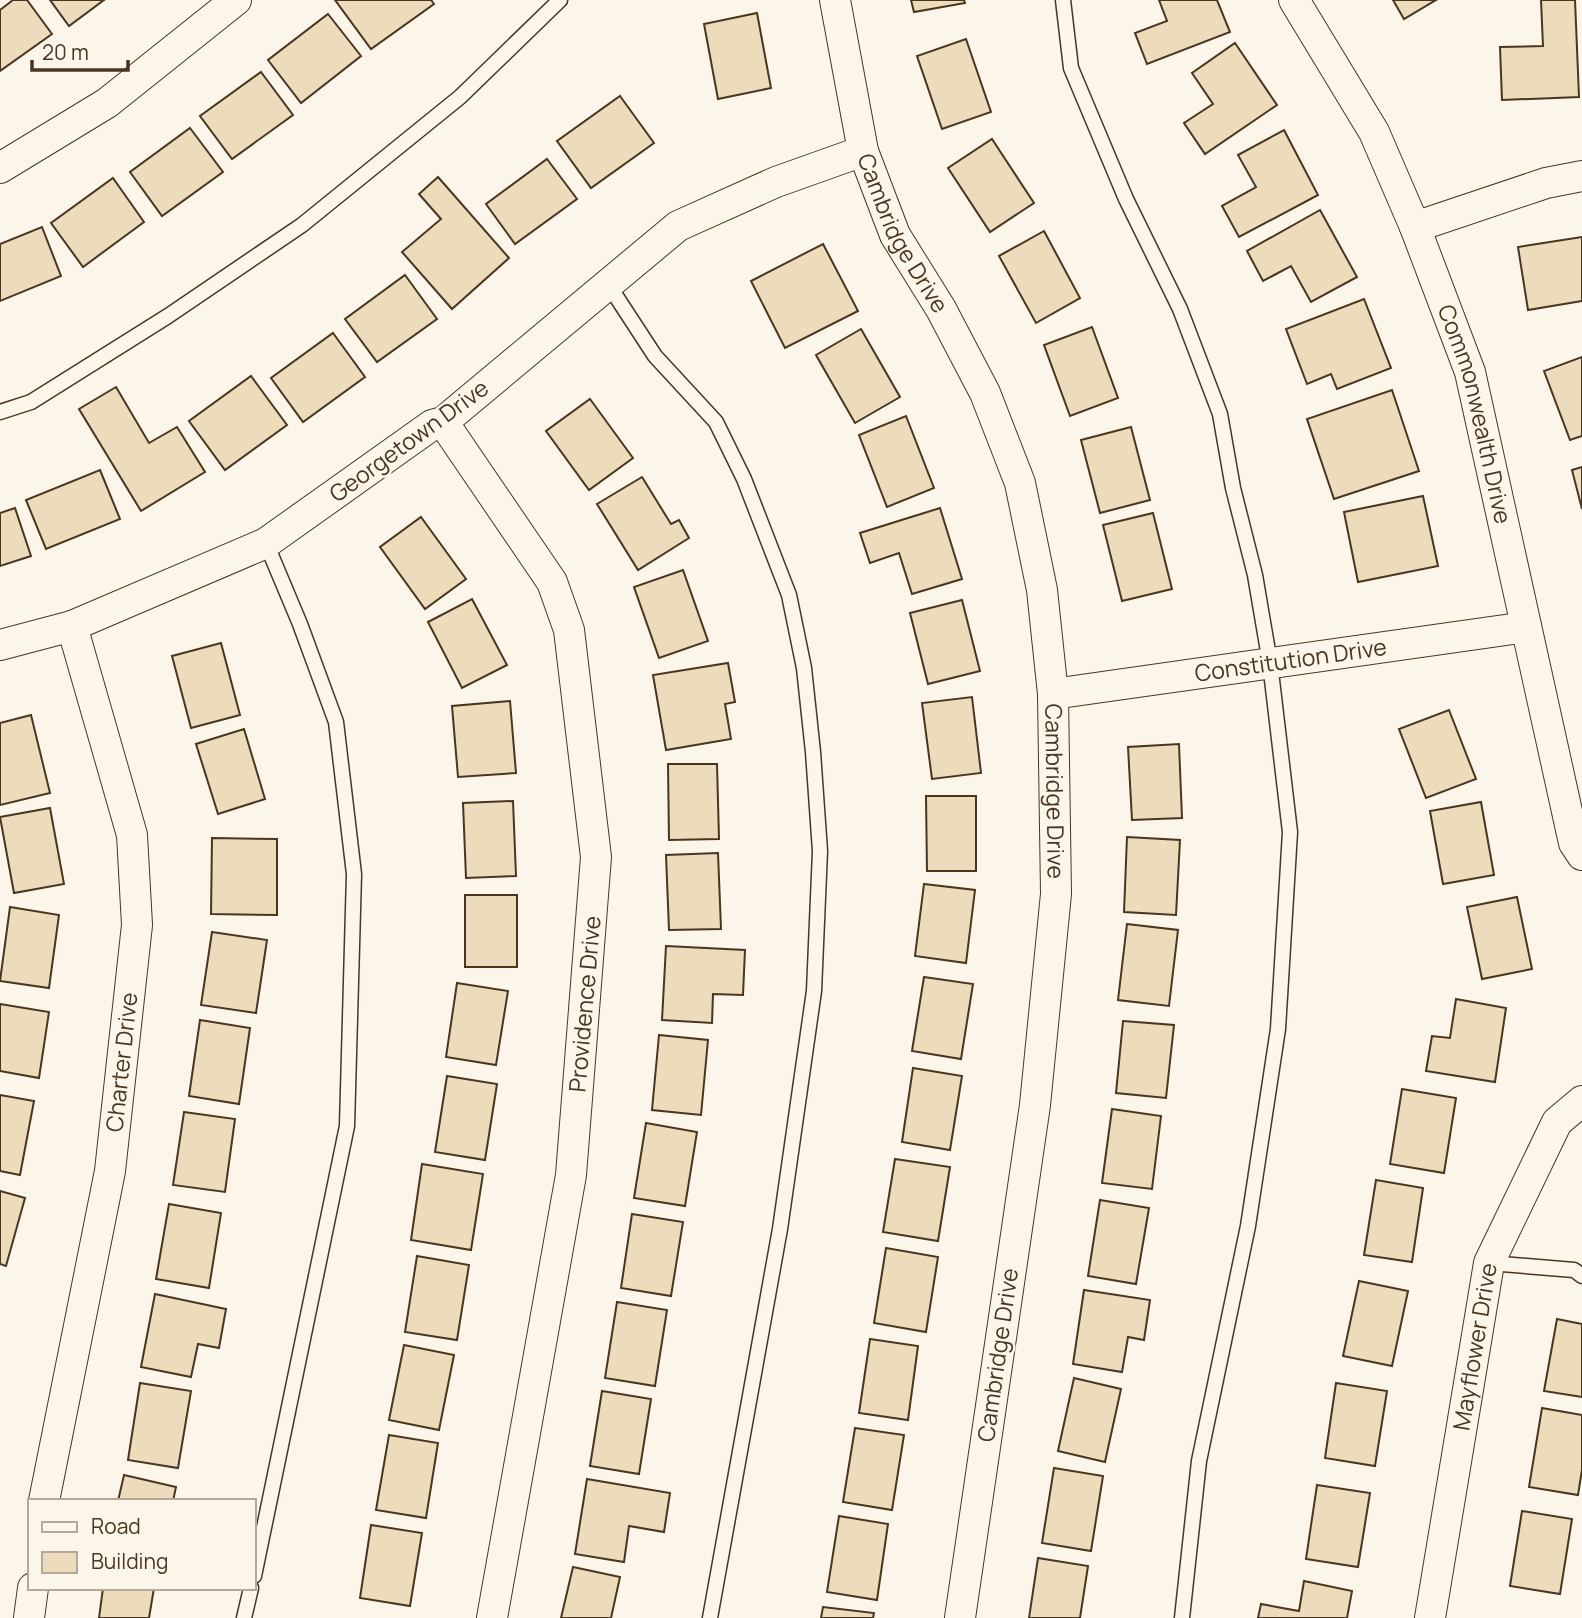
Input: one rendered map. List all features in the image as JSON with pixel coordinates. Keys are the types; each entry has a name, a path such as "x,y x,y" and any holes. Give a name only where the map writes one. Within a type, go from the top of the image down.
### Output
{"street":[{"path":"0,168 107,103 236,0"},
{"name":"Cambridge Drive","path":"835,0 863,151 895,235 941,309 985,393 1020,483 1042,590 1053,694 1056,894 1054,921 1035,1105 960,1618"},
{"name":"Commonwealth Drive","path":"1294,0 1374,132 1415,227 1470,372 1574,843 1582,855"},
{"name":"Georgetown Drive","path":"0,645 72,626 265,543 432,425 443,422 678,226 776,181 863,151"},
{"path":"1415,227 1546,183 1582,176"},
{"name":"Providence Drive","path":"443,422 552,582 569,630 596,856 571,1175 492,1618"},
{"name":"Charter Drive","path":"44,1499 110,1171 137,925 132,835 72,626"},
{"name":"Constitution Drive","path":"1053,694 1526,626"},
{"name":"Mayflower Drive","path":"1430,1618 1489,1263 1557,1122 1582,1101"},
{"path":"29,1618 33,1590"}],"lane":[{"path":"0,411 31,402 168,316 302,225 460,97 560,0"},
{"path":"1063,0 1072,68 1125,199 1180,309 1220,414 1233,488 1255,575 1270,663 1290,832 1278,1029 1248,1226 1199,1461 1182,1618"},
{"path":"608,284 655,356 716,422 744,479 789,595 804,668 813,752 820,850 814,991 780,1229 710,1618"},
{"path":"256,1566 347,1126 354,874 336,722 300,624 265,543"},
{"path":"1489,1263 1574,1270 1582,1276"},
{"path":"244,1618 251,1590"}],"building":[{"path":"13,0 27,0 52,34 0,71 0,10"},
{"path":"50,0 104,0 69,26"},
{"path":"335,0 431,0 434,4 371,49"},
{"path":"911,0 964,0 965,3 914,12"},
{"path":"1159,0 1217,0 1230,32 1147,64 1135,33 1167,21"},
{"path":"1393,0 1436,0 1404,19"},
{"path":"1541,0 1575,0 1579,97 1502,100 1500,47 1543,46"},
{"path":"757,13 771,88 718,99 704,24"},
{"path":"328,14 361,56 301,103 268,60"},
{"path":"966,39 991,112 942,129 917,56"},
{"path":"1235,43 1277,105 1205,154 1184,123 1213,104 1192,73"},
{"path":"261,72 293,115 232,159 200,116"},
{"path":"620,96 654,143 591,188 557,141"},
{"path":"190,128 223,172 162,216 130,172"},
{"path":"1284,130 1318,195 1239,237 1222,206 1256,187 1238,155"},
{"path":"992,139 1034,203 990,232 948,168"},
{"path":"547,159 577,199 515,244 486,204"},
{"path":"438,177 509,258 452,309 402,252 441,219 419,194"},
{"path":"113,178 144,222 83,267 51,223"},
{"path":"1320,210 1357,277 1311,302 1291,266 1263,281 1247,251"},
{"path":"42,227 61,276 0,301 0,244"},
{"path":"1044,231 1080,298 1036,323 999,256"},
{"path":"1582,237 1582,301 1528,310 1518,247"},
{"path":"823,244 858,311 785,348 751,281"},
{"path":"405,275 437,319 377,362 345,319"},
{"path":"1364,299 1391,368 1337,389 1331,374 1307,384 1286,329"},
{"path":"1092,327 1118,398 1070,416 1044,345"},
{"path":"861,329 900,397 855,423 816,355"},
{"path":"333,333 365,377 303,422 271,378"},
{"path":"1582,357 1582,436 1570,440 1544,371"},
{"path":"251,376 287,425 225,470 189,421"},
{"path":"116,387 149,443 177,427 205,472 141,511 79,409"},
{"path":"1392,390 1419,471 1334,499 1307,419"},
{"path":"590,399 633,458 589,490 546,431"},
{"path":"906,416 934,488 887,507 859,435"},
{"path":"1131,427 1150,500 1100,513 1081,440"},
{"path":"1582,467 1582,509 1572,470"},
{"path":"100,470 120,519 46,549 26,500"},
{"path":"642,477 671,524 679,520 689,538 638,570 597,504"},
{"path":"1423,496 1438,566 1358,582 1344,512"},
{"path":"15,508 31,556 0,566 0,513"},
{"path":"940,508 962,579 912,594 899,553 870,563 860,533"},
{"path":"1153,513 1172,589 1122,601 1103,525"},
{"path":"421,517 466,579 425,609 380,547"},
{"path":"683,570 708,641 659,658 634,587"},
{"path":"472,599 507,665 462,688 428,622"},
{"path":"962,600 980,671 928,684 910,613"},
{"path":"221,643 240,715 191,728 172,656"},
{"path":"728,663 735,702 725,704 731,739 666,750 653,675"},
{"path":"972,697 981,773 932,779 922,703"},
{"path":"510,701 516,773 458,777 452,706"},
{"path":"1449,710 1476,779 1426,798 1399,729"},
{"path":"31,715 50,793 0,805 0,723"},
{"path":"244,729 265,799 218,814 196,744"},
{"path":"1179,744 1182,818 1132,820 1128,747"},
{"path":"668,764 717,764 719,839 669,840"},
{"path":"926,796 976,796 976,871 927,871"},
{"path":"513,801 516,876 466,878 463,803"},
{"path":"1481,802 1494,875 1443,884 1430,811"},
{"path":"50,808 64,884 14,893 0,817"},
{"path":"1127,837 1180,840 1176,915 1124,912"},
{"path":"212,838 277,839 277,915 211,914"},
{"path":"718,853 721,929 669,930 666,855"},
{"path":"924,884 975,890 966,963 915,956"},
{"path":"465,895 517,895 517,967 465,967"},
{"path":"1517,897 1532,969 1482,979 1467,907"},
{"path":"10,907 59,915 49,988 0,981"},
{"path":"1127,924 1178,930 1169,1006 1118,1000"},
{"path":"212,932 267,940 256,1013 201,1005"},
{"path":"666,946 745,950 743,995 713,994 712,1023 662,1020"},
{"path":"924,977 973,984 961,1059 912,1051"},
{"path":"457,983 508,991 496,1065 446,1057"},
{"path":"1456,999 1506,1008 1495,1082 1426,1071 1432,1036 1450,1038"},
{"path":"0,1004 49,1012 39,1078 0,1071"},
{"path":"200,1020 250,1028 239,1104 189,1096"},
{"path":"1123,1021 1174,1025 1166,1098 1116,1093"},
{"path":"659,1035 708,1040 701,1115 652,1110"},
{"path":"913,1068 962,1076 950,1150 902,1142"},
{"path":"447,1076 497,1084 485,1160 435,1152"},
{"path":"1402,1089 1456,1098 1444,1173 1390,1164"},
{"path":"0,1095 34,1101 20,1175 0,1171"},
{"path":"1112,1109 1161,1116 1152,1189 1102,1183"},
{"path":"184,1112 235,1119 225,1192 173,1185"},
{"path":"646,1123 697,1132 685,1206 634,1198"},
{"path":"895,1159 950,1167 938,1241 883,1232"},
{"path":"422,1164 483,1174 471,1250 411,1240"},
{"path":"1376,1180 1423,1188 1412,1262 1364,1255"},
{"path":"0,1191 25,1198 6,1266 0,1264"},
{"path":"1100,1200 1149,1208 1136,1284 1088,1276"},
{"path":"169,1204 221,1213 209,1288 156,1279"},
{"path":"632,1214 683,1222 671,1296 621,1288"},
{"path":"886,1248 938,1257 926,1332 874,1323"},
{"path":"417,1256 469,1265 457,1340 405,1332"},
{"path":"1359,1281 1408,1291 1392,1366 1343,1356"},
{"path":"1084,1290 1150,1300 1144,1340 1128,1337 1122,1372 1073,1364"},
{"path":"155,1294 226,1309 219,1348 198,1344 191,1377 141,1367"},
{"path":"617,1302 667,1310 655,1386 605,1378"},
{"path":"1557,1319 1582,1324 1582,1397 1544,1391"},
{"path":"870,1339 918,1346 908,1420 859,1413"},
{"path":"404,1345 454,1355 439,1430 389,1420"},
{"path":"1074,1378 1121,1389 1105,1462 1058,1451"},
{"path":"140,1383 191,1391 178,1468 128,1460"},
{"path":"1336,1383 1387,1391 1375,1466 1325,1458"},
{"path":"602,1391 651,1399 639,1474 590,1466"},
{"path":"1542,1408 1582,1415 1582,1470 1578,1495 1529,1487"},
{"path":"855,1428 904,1435 892,1510 843,1502"},
{"path":"389,1435 438,1443 426,1518 376,1510"},
{"path":"1054,1468 1103,1476 1091,1551 1042,1543"},
{"path":"124,1475 176,1487 173,1499 118,1499"},
{"path":"587,1479 670,1493 664,1532 629,1526 624,1562 575,1554"},
{"path":"1317,1485 1370,1493 1358,1567 1306,1559"},
{"path":"1522,1511 1572,1519 1560,1594 1510,1586"},
{"path":"839,1516 888,1524 877,1600 827,1592"},
{"path":"371,1525 422,1533 410,1606 360,1598"},
{"path":"1038,1558 1088,1566 1080,1618 1029,1618"},
{"path":"573,1567 620,1577 611,1618 561,1618"},
{"path":"1304,1581 1352,1591 1347,1618 1258,1618 1261,1604 1299,1611"},
{"path":"103,1590 154,1590 149,1618 99,1618"},
{"path":"823,1607 874,1613 873,1618 821,1618"}]}
